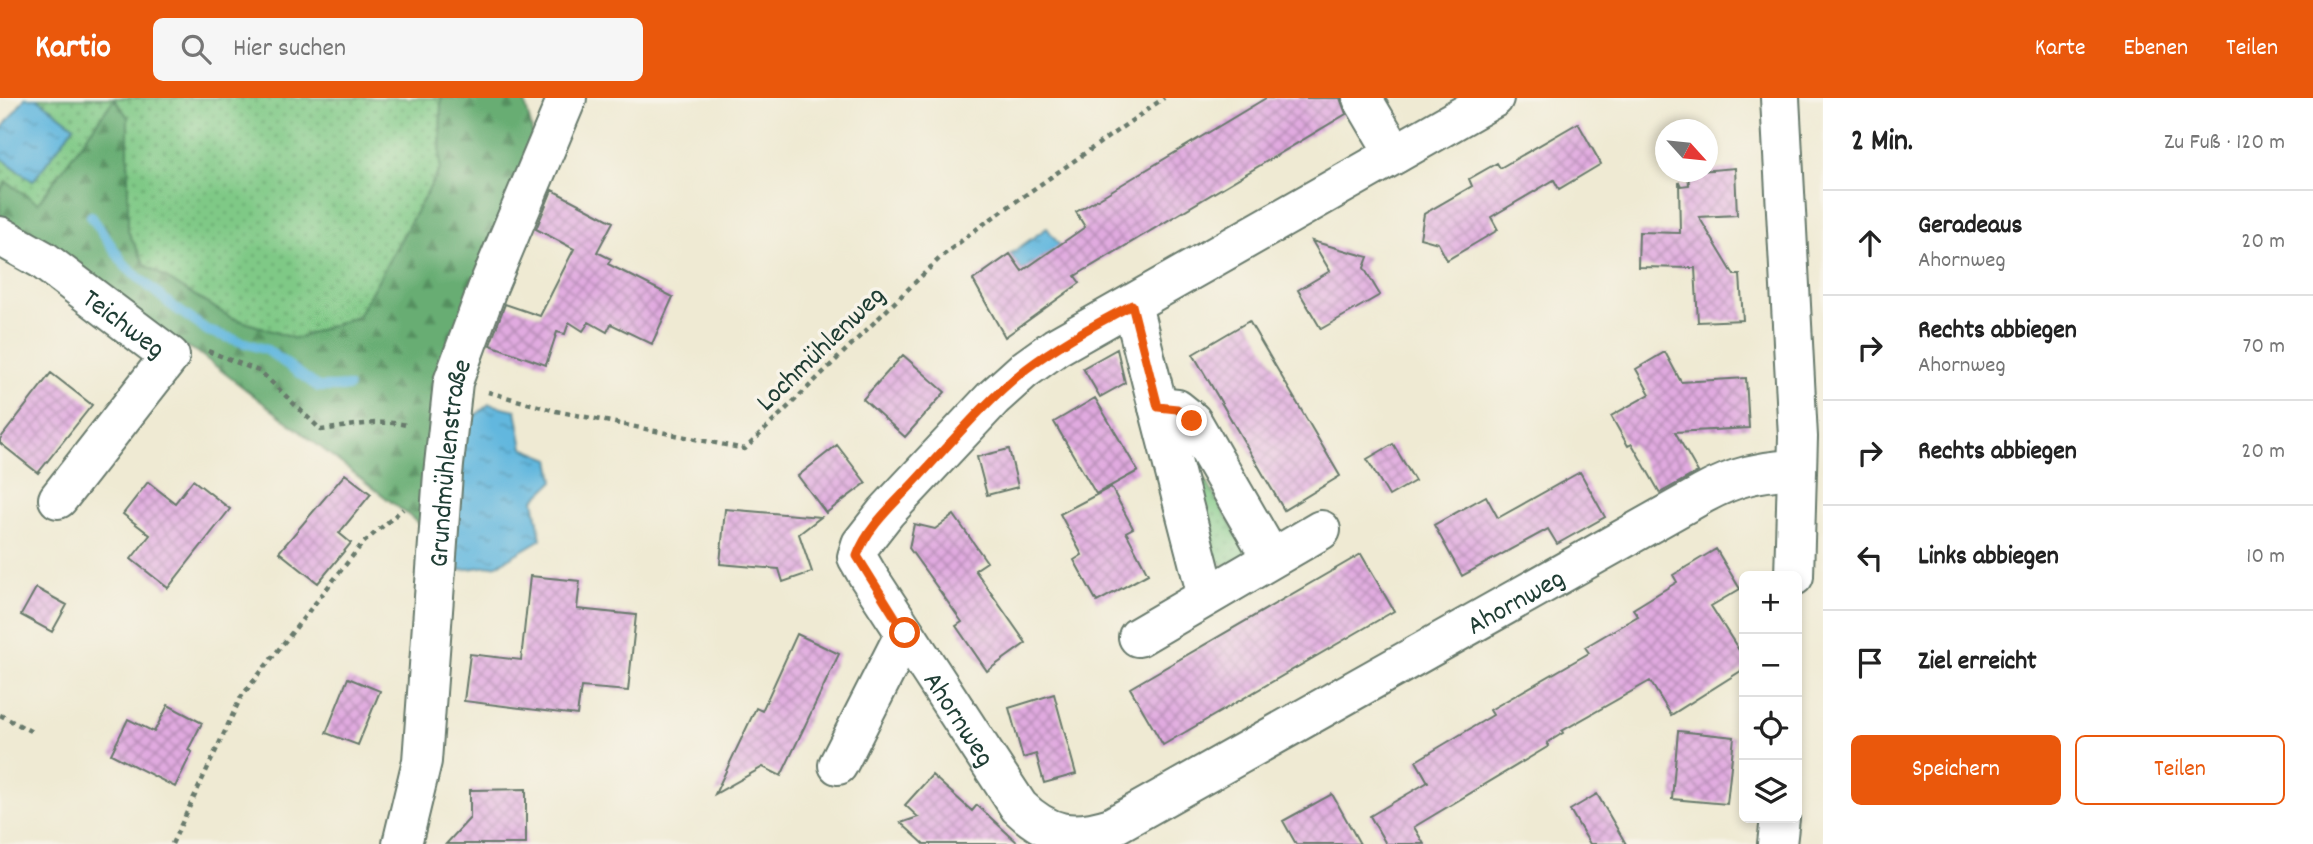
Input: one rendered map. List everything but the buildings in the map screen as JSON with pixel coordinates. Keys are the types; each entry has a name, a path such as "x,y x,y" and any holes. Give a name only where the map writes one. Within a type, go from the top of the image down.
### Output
{"street":[{"name":"Grundmühlenstraße","path":"402,844 422,761 453,382 487,289 567,98"},
{"path":"1362,98 1395,154"},
{"name":"Ahornweg","path":"1494,98 1056,347 1024,370 993,398 886,512 861,544 857,556 1019,807 1034,821 1067,834 1088,834 1111,827 1731,479 1797,469"},
{"path":"1780,98 1798,437 1794,571"},
{"name":"Teichweg","path":"0,236 43,260 170,356 58,499"},
{"path":"1132,305 1207,596"},
{"path":"1158,407 1177,409 1192,421 1271,558"},
{"path":"1138,637 1321,530"},
{"path":"838,765 905,633"},
{"path":"1777,844 1779,823"}],"path":[{"name":"Lochmühlenweg","path":"453,382 556,411 746,449 942,257 978,228 1164,98"},
{"path":"170,356 200,348 261,372 321,430 402,424 445,456 362,544 241,696 172,844"},
{"path":"0,715 34,733"}],"green space":[{"path":"37,98 441,98 440,169 358,316 295,339 230,317 145,265 128,232 128,117 114,100 38,204 6,182 0,191 0,157 33,181 74,126"},
{"path":"441,98 524,98 535,144 425,528 196,351 171,339 0,218 0,191 6,182 38,203 114,99 128,117 128,231 145,265 230,317 295,339 358,316 440,169"},
{"path":"1176,428 1246,551 1242,557 1226,565 1216,562"}],"water":[{"path":"25,98 37,98 74,126 33,181 0,157 0,131"},
{"path":"1047,228 1060,246 1022,271 1010,254"},
{"path":"489,404 516,410 523,448 550,459 554,481 534,500 541,539 497,565 452,571 464,425"}],"waterway":[{"path":"91,216 126,267 171,305 208,331 267,350 318,387 348,387"}],"route":[{"path":"905,633 857,556 861,544 886,512 993,398 1024,370 1056,347 1132,305 1158,407 1177,409 1192,421"}]}
